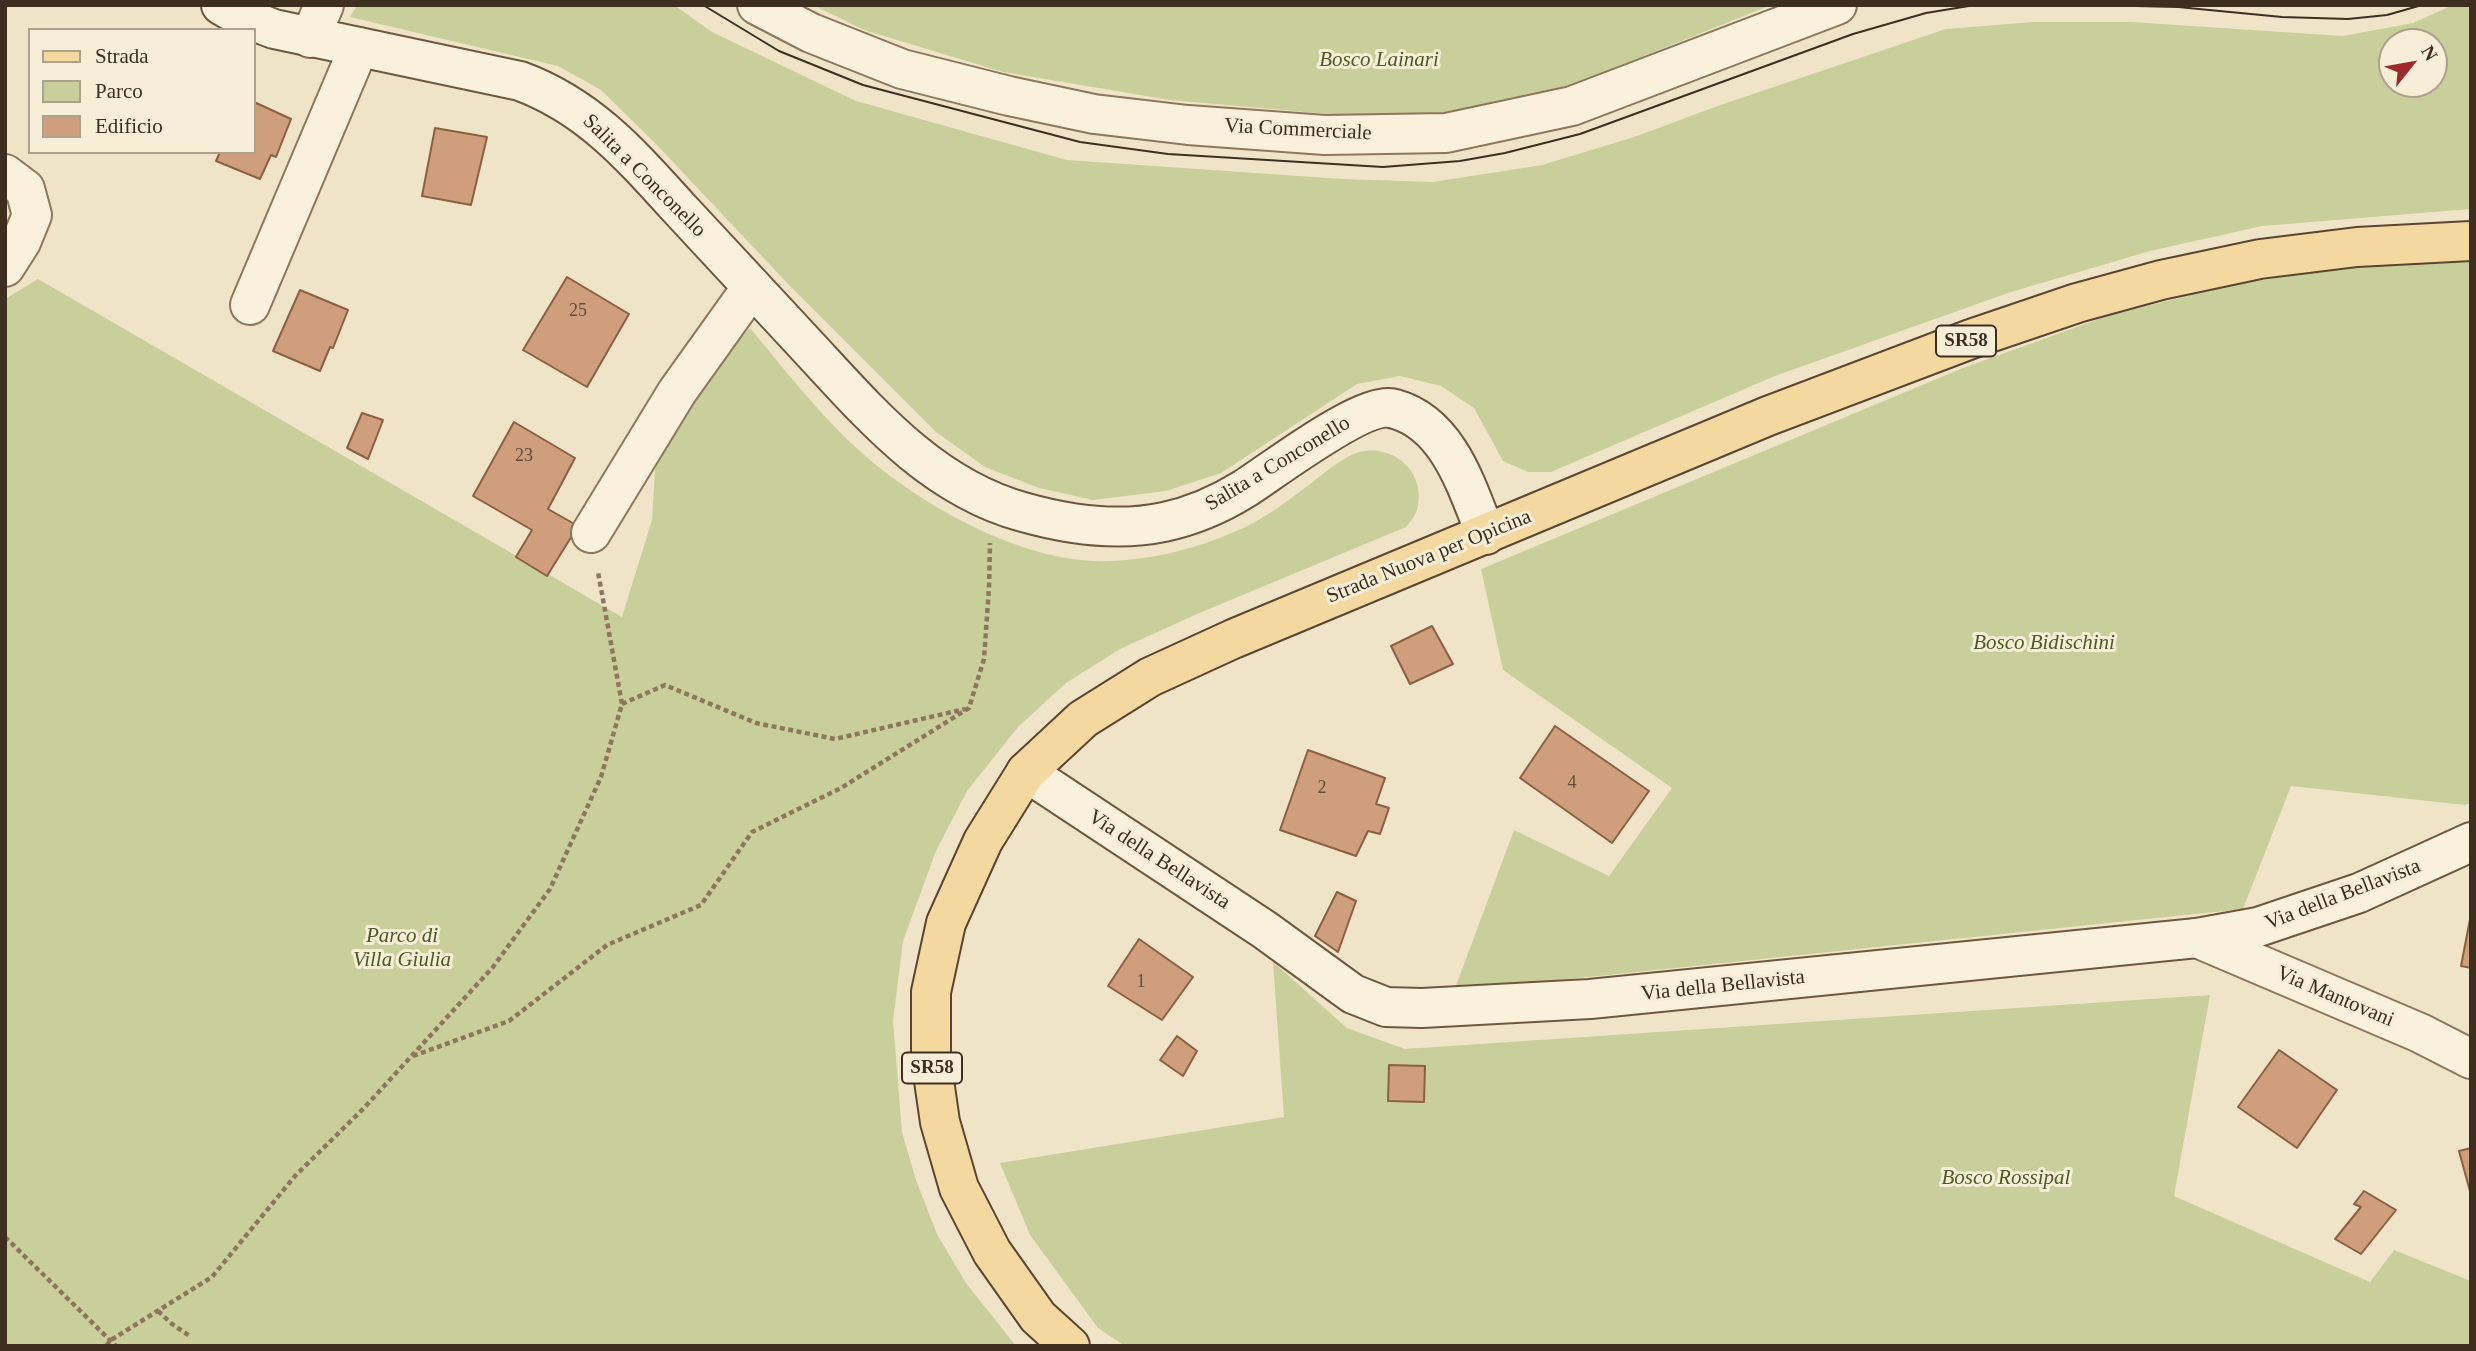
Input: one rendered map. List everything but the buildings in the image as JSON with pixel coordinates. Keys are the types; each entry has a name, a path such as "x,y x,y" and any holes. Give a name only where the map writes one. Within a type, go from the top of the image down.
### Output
{"main road":[{"name":"Strada Nuova per Opicina","path":"1070,1346 1038,1317 992,1252 959,1188 940,1122 931,1060 931,992 946,923 983,841 1026,772 1083,719 1150,677 1233,639 1768,416 1972,339 2077,303 2161,280 2260,259 2357,247 2471,241"}],"street":[{"name":"Salita a Conconello","path":"220,5 263,25 317,21 359,47 520,81 548,92 574,107 600,127 654,180 873,417 920,460 967,489 1021,512 1077,525 1122,528 1165,522 1204,510 1242,490 1340,426 1367,412 1392,407 1426,423 1445,447 1463,479 1486,535"},
{"name":"Via Commerciale","path":"757,5 811,33 902,69 1009,96 1094,114 1188,125 1325,135 1447,133 1572,106 1838,5"},
{"path":"250,305 359,47"},
{"path":"5,174 25,189 32,215 21,242 5,267"},
{"path":"591,533 677,392 752,287"},
{"name":"Via della Bellavista","path":"1026,772 1265,930 1353,994 1386,1007 1422,1008 1590,999 2197,938 2258,927 2359,893 2471,842"},
{"name":"Via Mantovani","path":"2197,938 2420,1033 2471,1059"}],"path":[{"path":"413,1056 509,1021 607,945 701,905 752,832 841,788 969,708 984,659 989,588 990,499"},
{"path":"106,1346 111,1340 212,1277 295,1176 364,1108 493,967 550,889 601,777 622,704 591,533"},
{"path":"622,704 665,685 756,723 835,739 969,708"},
{"path":"5,1237 116,1346"},
{"path":"158,1311 190,1336"}],"green space":[{"path":"357,5 674,5 712,32 856,101 1067,160 1343,179 1433,182 1542,165 1634,137 1946,29 2034,22 2132,22 2343,36 2378,30 2378,98 2448,98 2448,28 2386,28 2413,23 2453,5 2471,5 2471,209 2262,226 2150,251 2011,292 1775,376 1551,472 1528,472 1503,461 1474,408 1441,386 1400,376 1357,384 1221,473 1166,491 1093,500 1039,488 985,467 936,432 788,284 657,145 601,90 558,66 350,17"},
{"name":"Bosco Lainari","path":"813,5 1771,5 1562,89 1453,112 1363,117 1170,100 1003,72 864,30"},
{"name":"Bosco Bidischini","path":"2471,260 2471,803 2465,805 2291,786 2243,909 1454,991 1514,830 1609,876 1672,788 1503,670 1481,569 1963,368 2110,315 2236,284 2362,266"},
{"name":"Parco di Villa Giulia","path":"38,279 622,617 652,520 655,470 666,436 701,380 750,328 833,425 888,474 947,513 1012,543 1046,554 1079,560 1111,561 1174,552 1219,538 1256,522 1353,454 1372,450 1384,452 1405,464 1417,484 1419,497 1416,512 1406,527 1120,649 1066,683 1018,727 967,791 936,851 903,941 893,1021 902,1132 916,1180 937,1234 966,1283 1016,1346 5,1346 5,299"},
{"name":"Bosco Rossipal","path":"1273,962 1347,1028 1405,1049 2210,995 2174,1196 2370,1282 2394,1250 2471,1281 2471,1346 1125,1346 1098,1328 1030,1235 1000,1163 1284,1117"}],"tram line":[{"path":"703,5 779,51 863,85 1080,142 1168,154 1383,167 1460,161 1580,134 1853,34 1926,13 1975,5"},
{"path":"2093,5 2178,7 2282,17 2348,19 2387,15 2422,5"}]}
